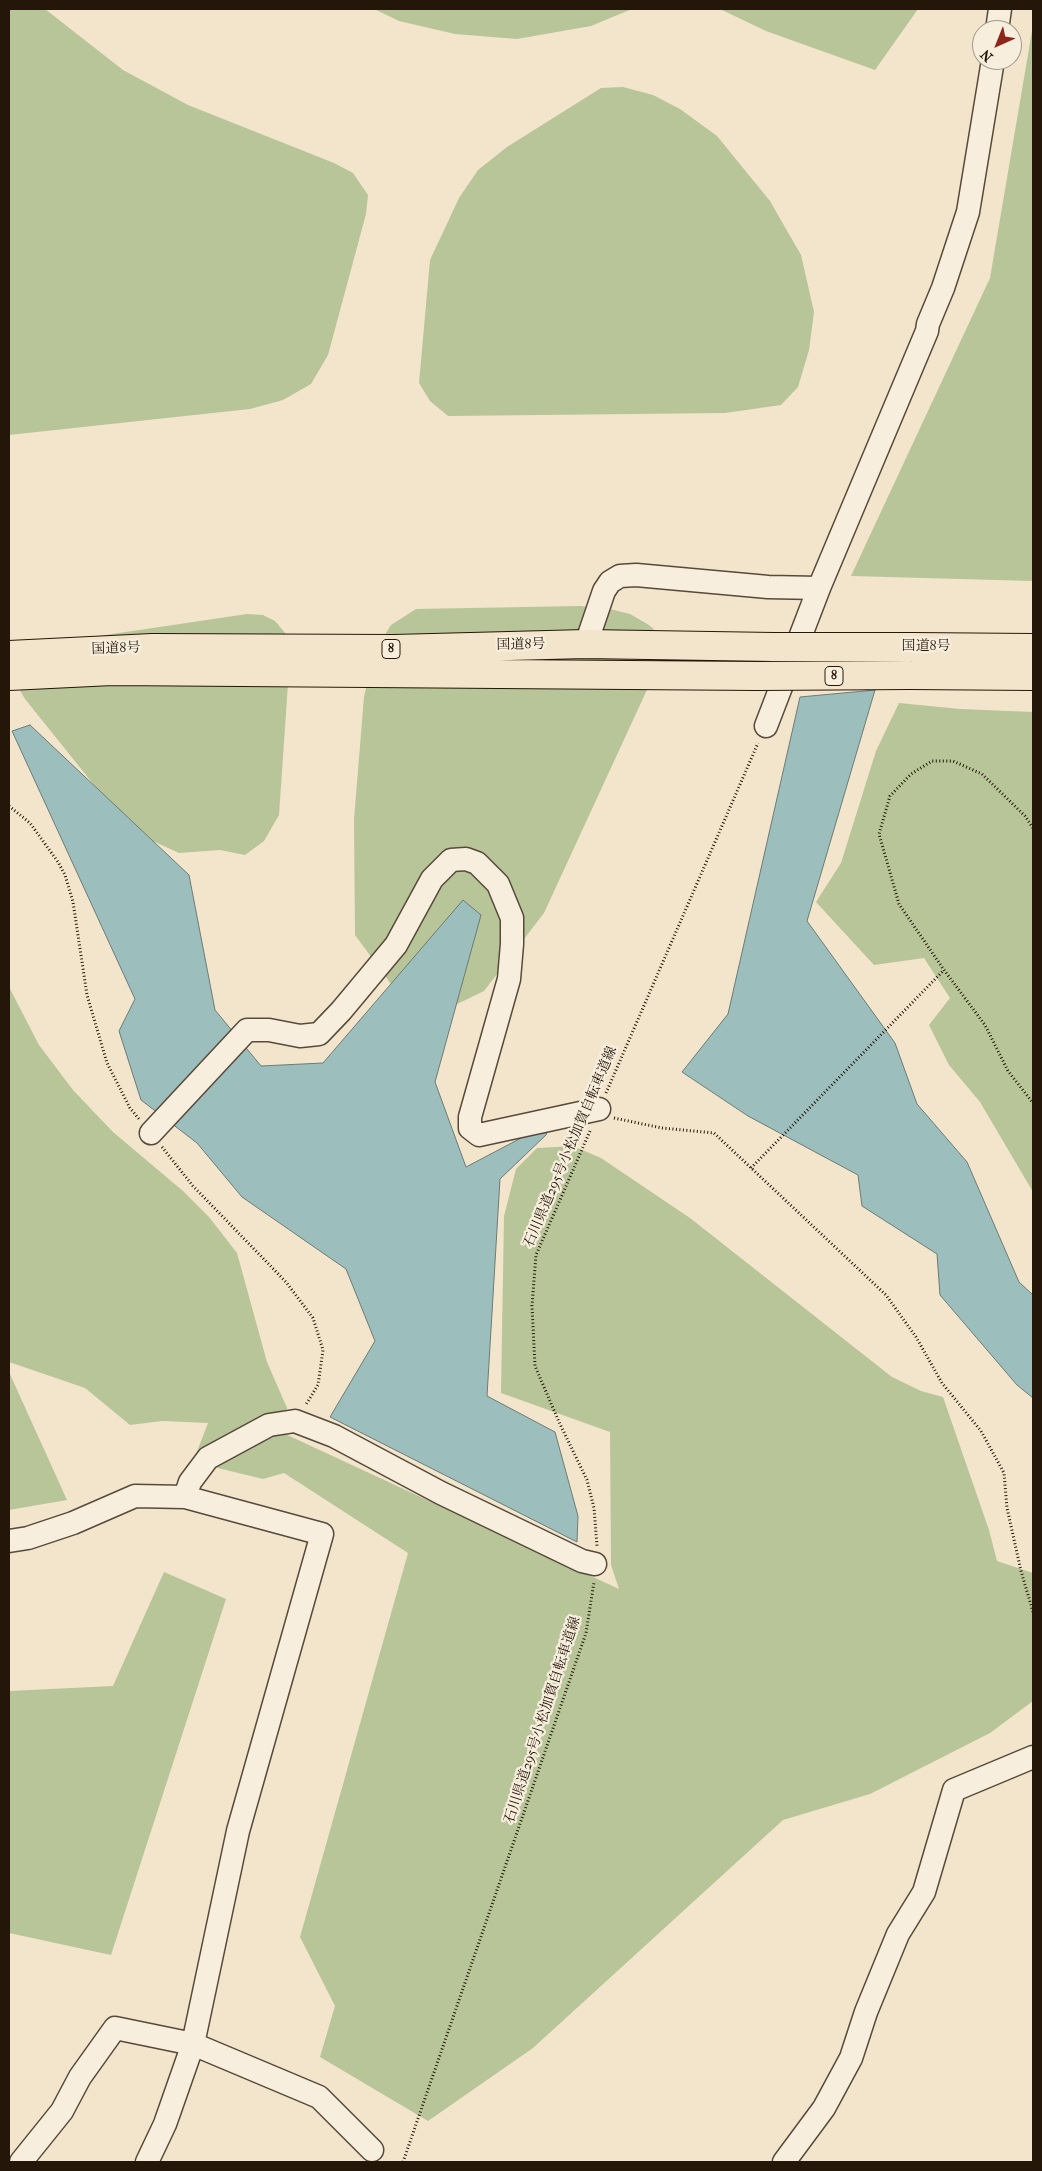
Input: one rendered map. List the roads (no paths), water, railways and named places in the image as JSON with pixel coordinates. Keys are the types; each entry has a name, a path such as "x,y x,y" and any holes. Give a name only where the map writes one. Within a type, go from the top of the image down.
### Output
{"highway":[{"path":"9,644 107,660"},
{"name":"国道8号","path":"9,676 107,660 394,649 586,644 1033,648"},
{"name":"国道8号","path":"9,656 758,676 910,674 1033,676"},
{"path":"9,684 107,660"}],"street":[{"path":"766,726 819,588 927,331 928,324 943,288 968,212 991,70"},
{"path":"586,644 604,591 610,582 620,576 636,575 768,587 819,588"},
{"path":"155,1128 246,1030 269,1030 300,1036 319,1034 341,1012 396,945 432,879 451,860 466,859 477,863 498,884 512,918 508,979 470,1117 470,1128 479,1135 598,1112"},
{"path":"185,1497 190,1482 208,1458 269,1425 295,1421 334,1436 441,1493 582,1561 595,1564"},
{"path":"9,1541 28,1538 73,1523 135,1496 185,1497 322,1534 238,1831 193,2044 165,2124 147,2162"},
{"path":"784,2162 824,2108 851,2058 866,2012 898,1934 924,1892 954,1790 1033,1757"},
{"path":"21,2162 62,2111 80,2077 115,2028 193,2044 319,2097 372,2150"}],"water":[{"path":"875,690 807,921 895,1043 917,1104 967,1162 1019,1282 1033,1295 1033,1398 1017,1385 940,1295 937,1254 862,1206 858,1175 748,1116 682,1072 728,1014 800,697"},
{"path":"30,725 189,875 215,1010 261,1066 323,1063 463,900 481,915 435,1082 466,1167 542,1127 547,1134 500,1179 487,1396 555,1432 578,1516 577,1542 330,1417 375,1341 346,1269 242,1197 197,1143 141,1100 119,1031 135,999 12,731"}]}
